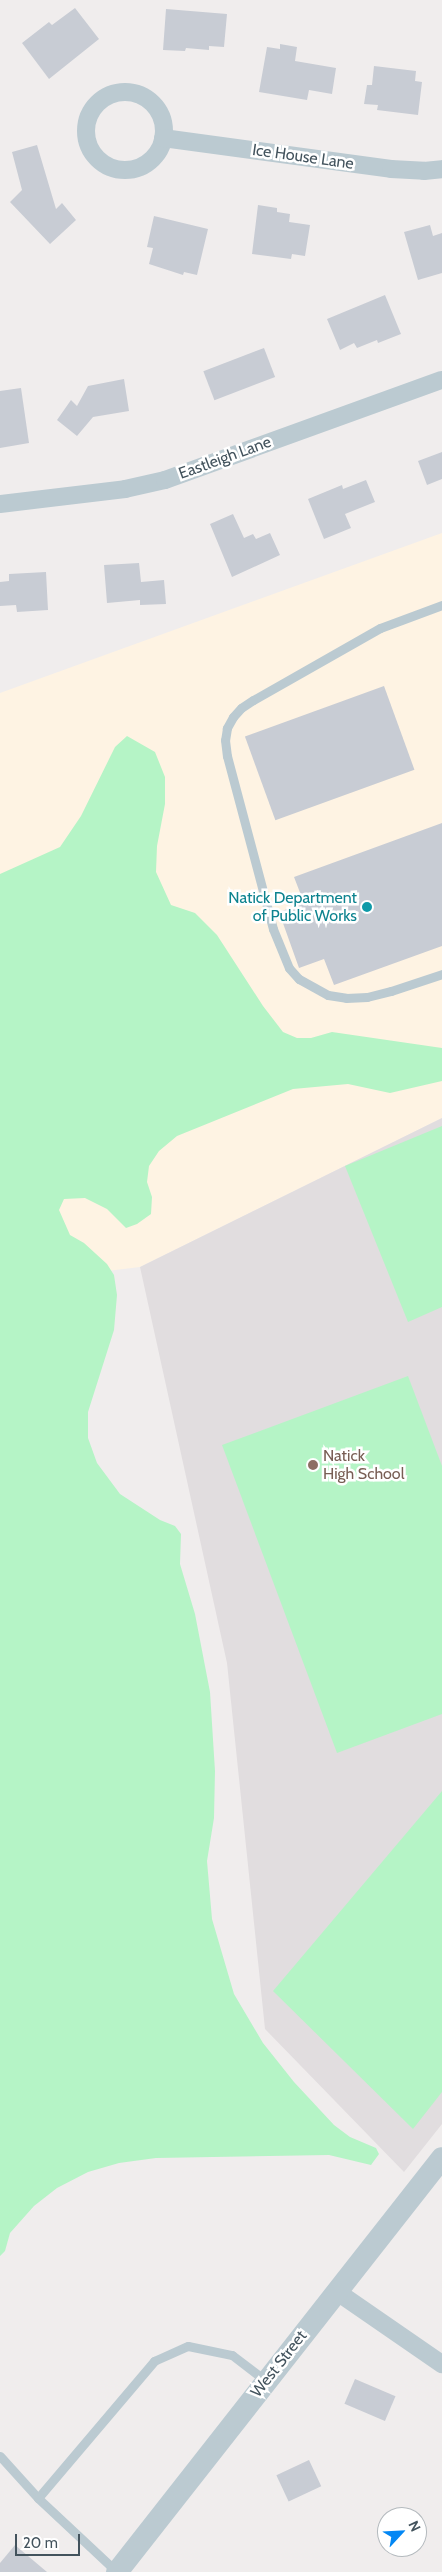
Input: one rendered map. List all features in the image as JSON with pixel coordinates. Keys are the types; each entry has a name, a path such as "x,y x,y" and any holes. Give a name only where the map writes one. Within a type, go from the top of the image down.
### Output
{"street":[{"path":"116,93 134,93 147,98 159,112 164,127 164,138 153,158 143,166 130,170 118,169 107,165 91,149 86,135 87,123 97,104 106,96 116,93"},
{"name":"Ice House Lane","path":"164,138 391,168 424,171 442,169"},
{"name":"Eastleigh Lane","path":"0,504 125,489 165,480 442,380"},
{"name":"West Street","path":"117,2572 336,2290 442,2158"},
{"path":"336,2290 442,2364"}],"lane":[{"path":"442,605 396,621 363,636 252,700 233,717 227,728 225,740 227,756 273,929 289,968 300,979 328,995 346,998 367,997 391,991 442,974"},
{"path":"38,2498 154,2361 188,2346 232,2355 266,2381"},
{"path":"0,2456 38,2498 117,2572"}],"shaded area":[{"path":"442,533 442,1118 140,1267 0,1284 0,693"},
{"name":"Natick High School","path":"442,1118 442,2124 404,2172 265,2029 227,1663 140,1267"}],"green space":[{"path":"127,736 155,752 165,777 165,804 157,846 156,872 171,905 195,913 217,935 263,1006 283,1032 297,1038 311,1038 332,1032 442,1048 442,1081 390,1093 348,1084 293,1089 177,1136 159,1151 149,1166 147,1182 152,1197 151,1214 137,1224 126,1228 107,1209 85,1198 64,1199 59,1210 70,1235 84,1243 107,1264 114,1275 117,1295 114,1330 88,1412 88,1438 97,1463 120,1494 160,1520 175,1526 181,1534 180,1564 195,1614 210,1692 215,1771 214,1818 207,1861 212,1919 234,1994 263,2043 294,2082 334,2125 350,2137 376,2148 379,2154 371,2165 329,2155 156,2158 119,2163 88,2172 57,2188 34,2206 10,2233 5,2251 0,2256 0,874 60,847 81,816 115,747"},
{"path":"442,1126 442,1307 408,1322 345,1166"},
{"path":"408,1376 442,1466 442,1714 337,1753 222,1445"},
{"path":"442,1791 442,2092 413,2129 273,1991"}],"building":[{"path":"75,8 99,39 49,79 22,43 49,22 52,25"},
{"path":"166,9 227,14 224,47 209,46 209,50 186,48 185,51 163,50"},
{"path":"280,44 297,47 295,61 336,68 332,94 309,90 307,100 259,92 267,47 280,49"},
{"path":"374,66 416,71 415,81 422,82 418,115 377,110 378,105 364,104 367,85 372,85"},
{"path":"37,145 56,209 62,203 76,220 50,244 10,202 22,190 12,152"},
{"path":"258,205 277,208 277,212 290,214 289,222 310,225 305,256 292,254 291,259 252,254"},
{"path":"154,216 208,229 197,275 184,272 183,275 149,264 153,248 147,247"},
{"path":"430,225 433,236 442,233 442,273 418,280 404,232"},
{"path":"385,295 401,334 378,343 377,340 357,348 354,343 340,350 327,319"},
{"path":"264,348 275,377 214,400 203,371"},
{"path":"124,379 129,411 93,417 77,436 57,420 71,400 77,406 88,386"},
{"path":"21,388 29,443 0,448 0,391"},
{"path":"442,452 442,479 427,485 418,461"},
{"path":"366,480 375,502 345,514 351,528 324,539 308,499 342,485 343,489"},
{"path":"233,514 244,538 253,534 256,539 270,533 280,555 232,577 210,524"},
{"path":"139,563 141,582 164,580 166,604 140,605 140,600 107,603 104,565"},
{"path":"46,572 48,610 17,612 16,605 0,606 0,582 9,581 9,574"},
{"path":"384,686 414,770 275,820 245,737"},
{"name":"Natick Department of Public Works","path":"442,823 442,946 334,985 324,959 299,968 279,912 304,903 294,877"},
{"path":"355,2379 396,2396 385,2421 344,2404"},
{"path":"309,2460 321,2486 289,2501 276,2475"},
{"path":"15,2545 47,2572 0,2572 0,2563"}],"place":[{"name":"Natick Department of Public Works","path":"367,907"},
{"name":"Natick High School","path":"313,1465"}]}
